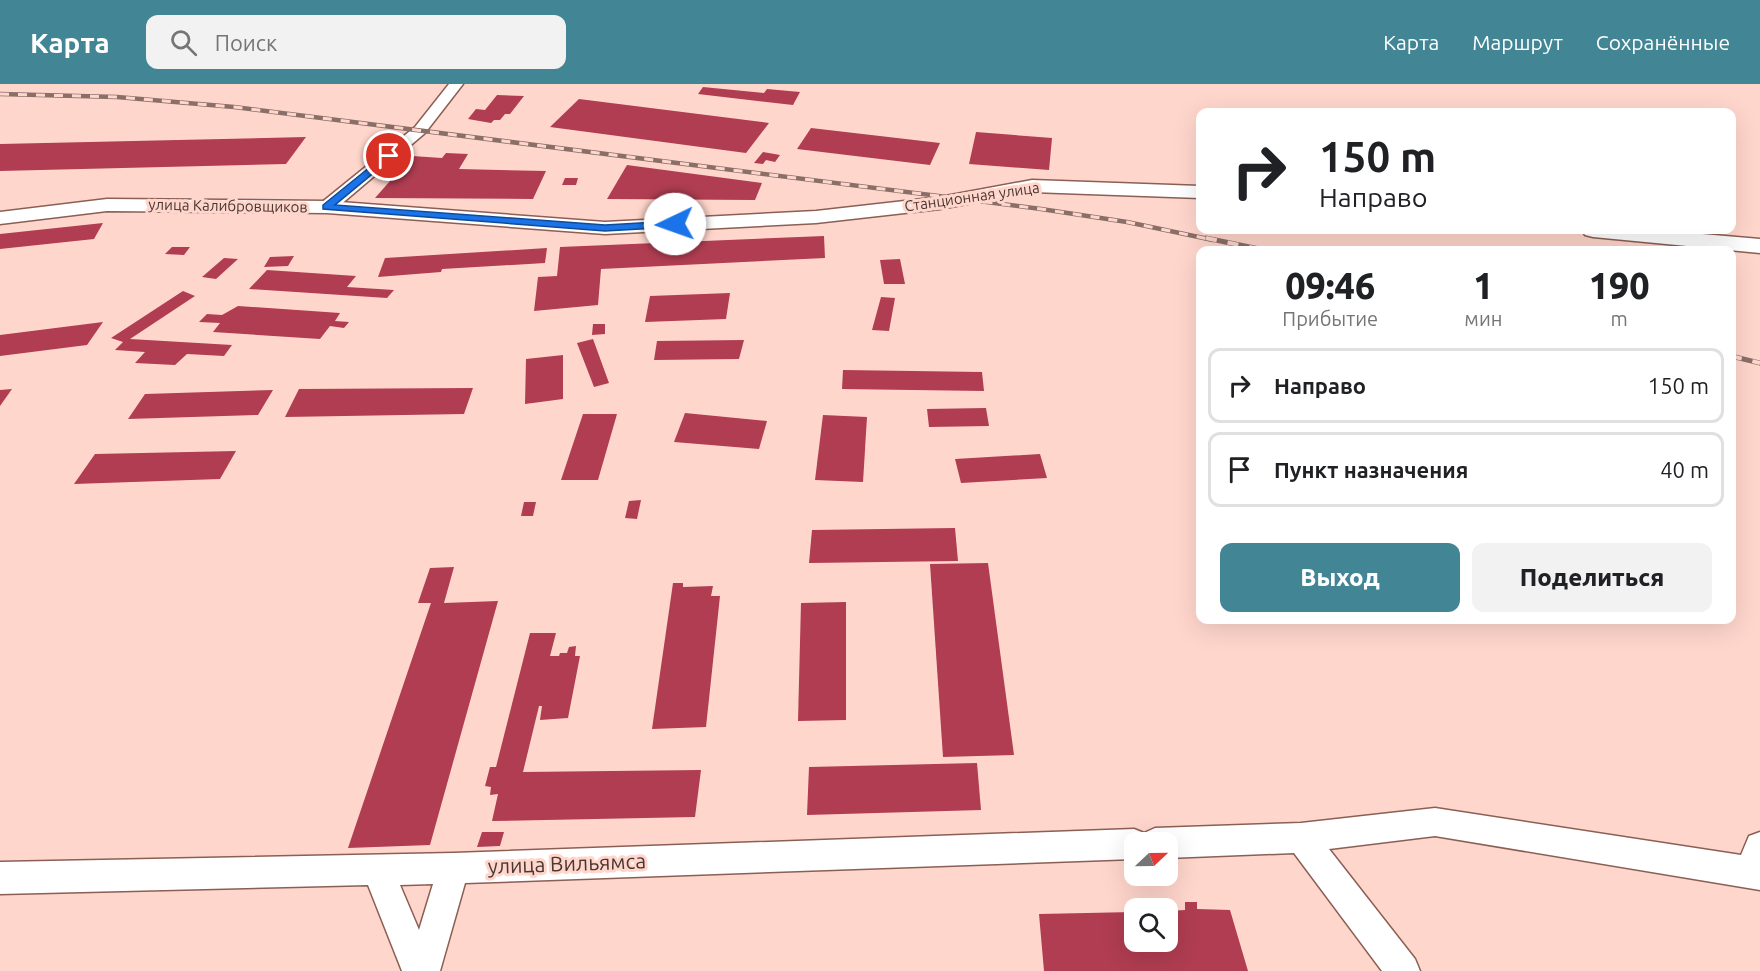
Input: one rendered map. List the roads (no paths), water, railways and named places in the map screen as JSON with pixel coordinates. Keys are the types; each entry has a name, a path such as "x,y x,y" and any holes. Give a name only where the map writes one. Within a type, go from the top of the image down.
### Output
{"street":[{"path":"327,207 420,130 456,84"},
{"name":"Станционная улица","path":"816,217 940,203 1032,186 1196,192"},
{"name":"улица Калибровщиков","path":"0,218 107,205 327,207 605,228 816,217"},
{"path":"1635,234 1760,246"},
{"path":"1178,842 1301,838 1435,822 1756,864"},
{"path":"1301,838 1403,971"},
{"name":"улица Вильямса","path":"0,878 454,868 1124,844"},
{"path":"421,971 454,868"},
{"path":"378,870 421,971"}],"railway":[{"path":"0,94 117,97 234,107 1041,209 1127,222 1213,240"},
{"path":"1206,238 1245,246"},
{"path":"1736,357 1760,363"}]}
